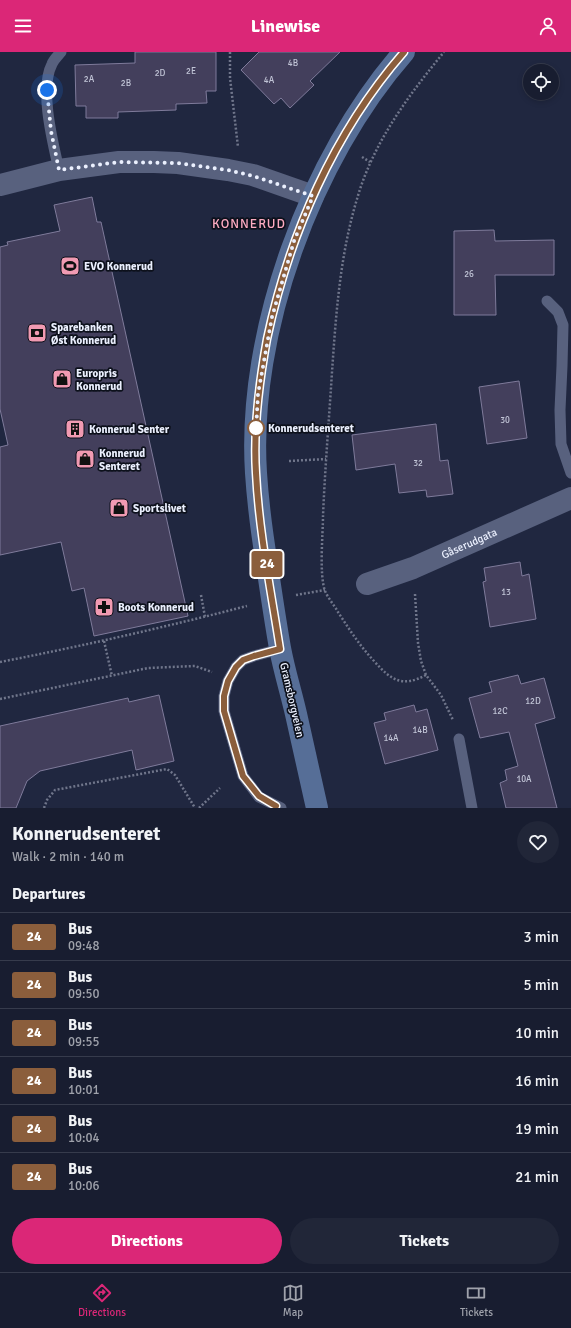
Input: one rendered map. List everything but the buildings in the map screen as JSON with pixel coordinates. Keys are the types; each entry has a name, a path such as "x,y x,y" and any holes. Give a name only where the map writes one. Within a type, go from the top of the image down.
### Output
{"main road":[{"name":"Gramsborgveien","path":"317,808 280,649 260,520 256,471 258,394 272,317 283,277 294,241 313,196 338,146 355,118 404,52"}],"street":[{"path":"0,185 59,170 119,162 178,163 228,170 253,176 313,196"},
{"name":"Gåserudgata","path":"367,584 413,568 571,498"}],"lane":[{"path":"59,170 51,131 47,78 51,64 61,52"},
{"path":"547,301 558,312 563,325 560,444 571,473"},
{"path":"280,649 243,660 236,667 228,681 224,696 224,711 243,776 259,796 281,808"},
{"path":"459,739 472,808"}],"path":[{"path":"230,52 230,78 238,151"},
{"path":"426,675 416,680 399,682 380,668 369,657 325,590 322,572 326,459 334,343 343,257 357,198 370,162 385,134 413,91 444,52"},
{"path":"288,461 326,459"},
{"path":"413,568 418,643 421,661 426,675 441,695 453,721 459,739"},
{"path":"295,595 325,590"},
{"path":"201,595 205,617"},
{"path":"0,662 104,641 252,605"},
{"path":"104,641 112,676"},
{"path":"0,699 148,668 195,666 211,671 228,681"},
{"path":"44,808 47,800 55,790 166,769 175,775 195,808"},
{"path":"199,808 220,788"}],"bus line":[{"name":"24","path":"276,806 259,796 243,776 224,711 224,696 228,681 236,667 243,660 280,649 260,520 256,471 258,394 265,352 272,317 285,270 294,241 313,196 338,146 355,118 404,52"}],"place":[{"name":"EVO Konnerud","path":"70,266"},
{"name":"Sparebanken Øst Konnerud","path":"37,333"},
{"name":"Europris Konnerud","path":"62,379"},
{"name":"Konnerudsenteret","path":"256,428"},
{"name":"Konnerud Senter","path":"75,429"},
{"name":"Konnerud Senteret","path":"85,459"},
{"name":"Sportslivet","path":"119,508"},
{"name":"Boots Konnerud","path":"104,607"}],"district":[{"name":"KONNERUD","path":"249,224"}],"route":[{"path":"47,90 51,131 59,170 119,162 178,163 228,170 253,176 313,196 294,241 272,317 258,394 256,431 256,428"}]}
